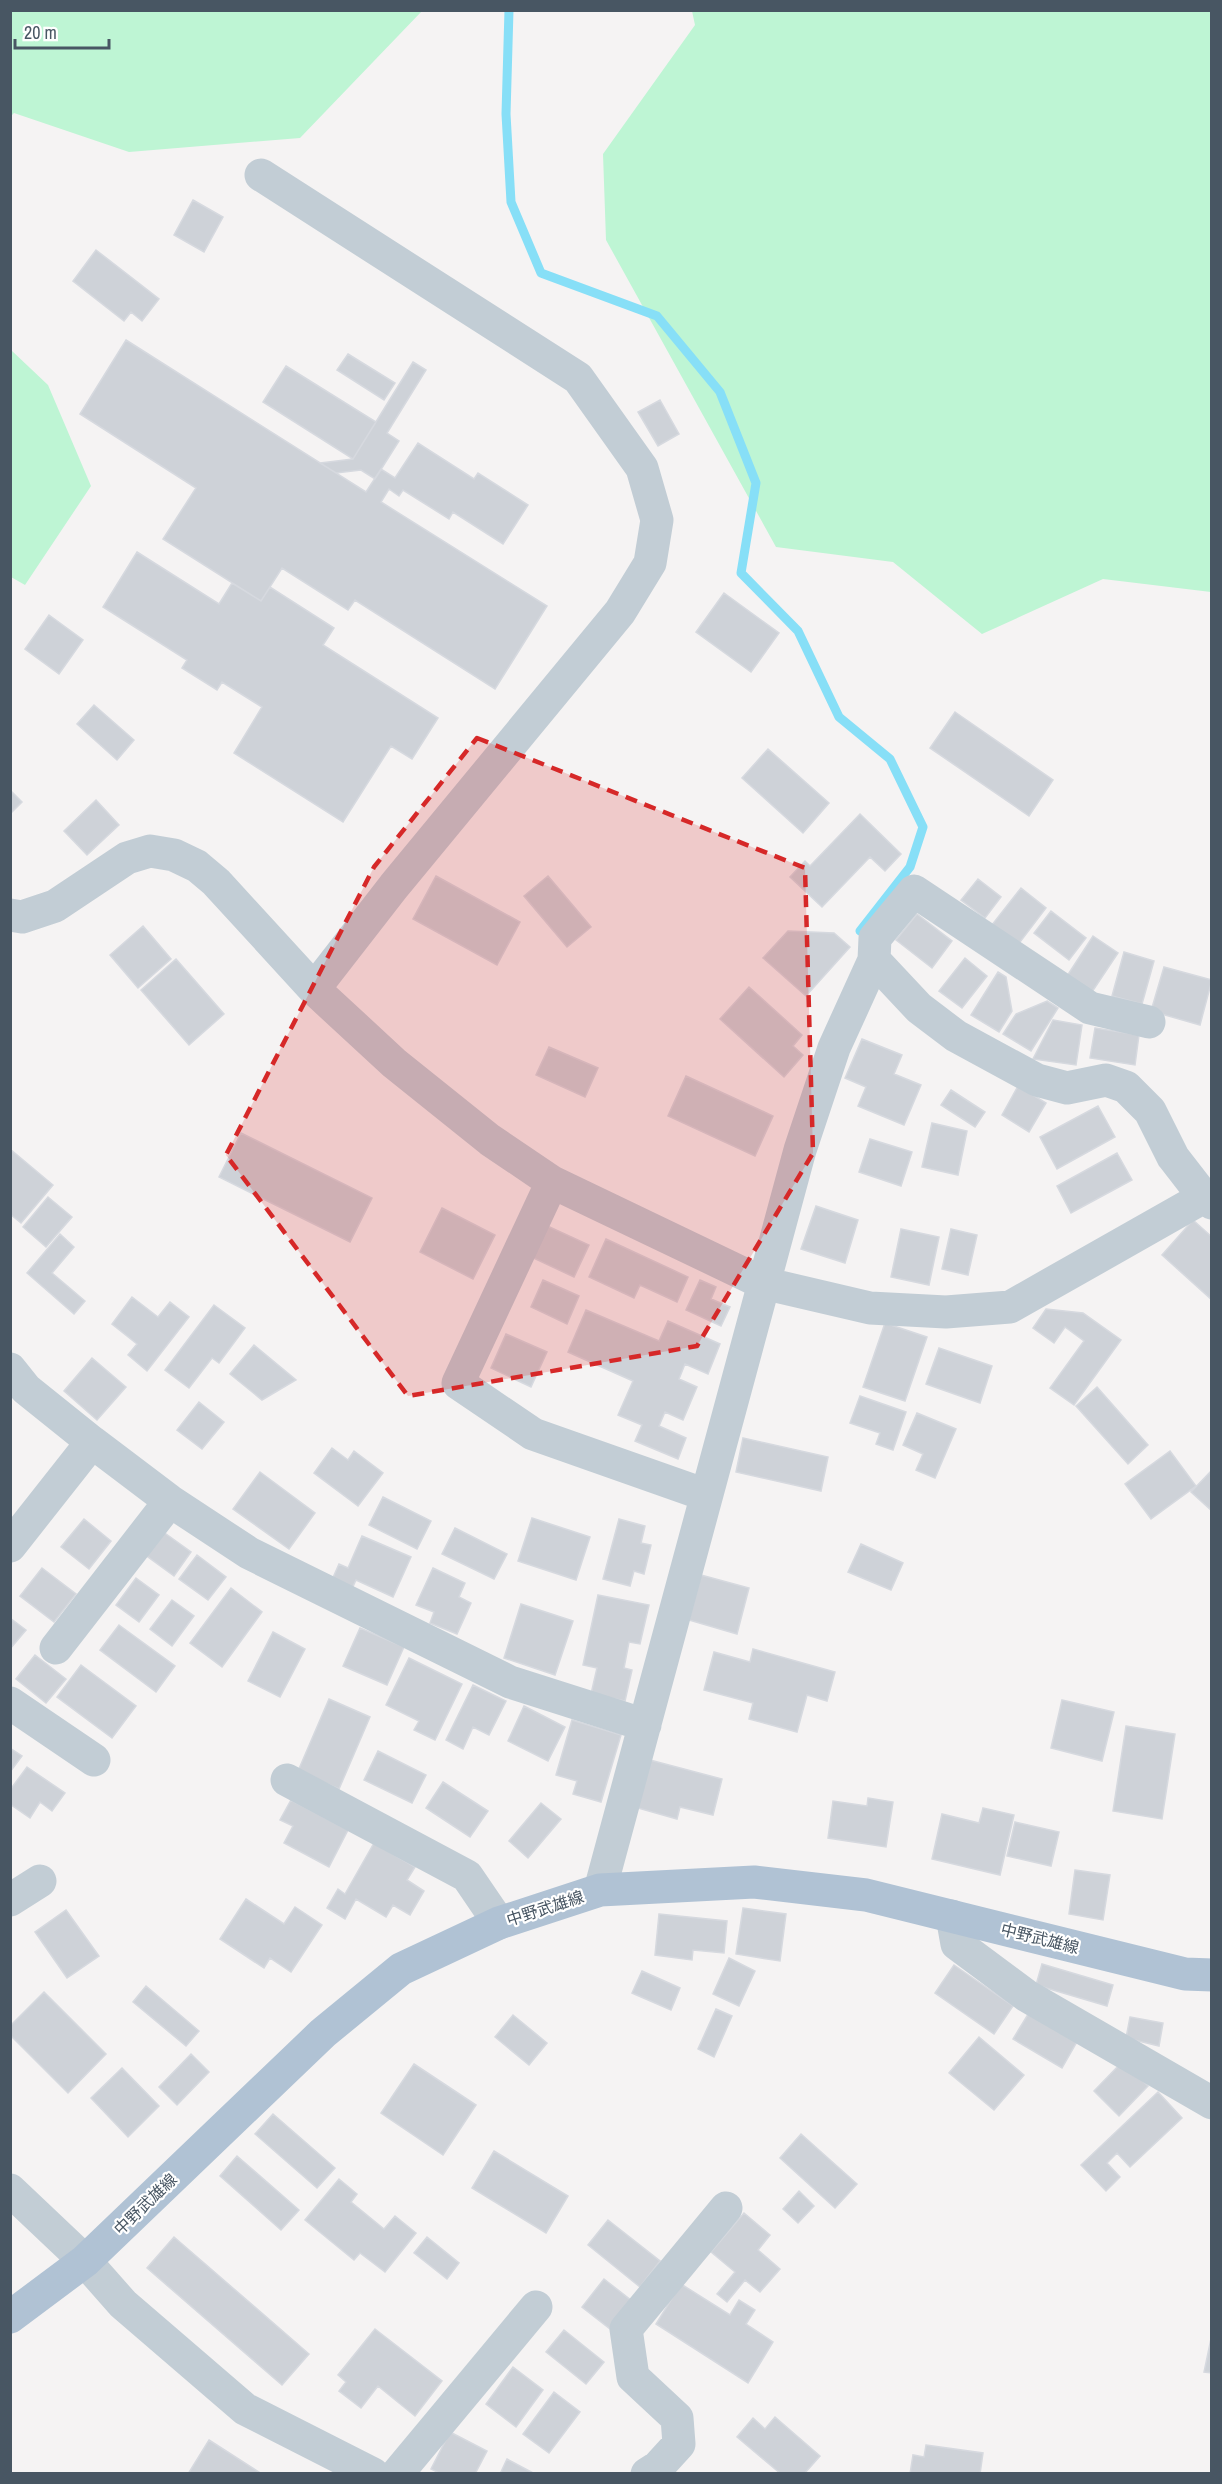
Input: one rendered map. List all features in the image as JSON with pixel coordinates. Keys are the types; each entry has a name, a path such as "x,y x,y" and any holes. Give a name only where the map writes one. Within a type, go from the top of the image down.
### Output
{"main road":[{"name":"中野武雄線","path":"10,2317 85,2261 323,2033 401,1969 499,1923 600,1890 754,1882 866,1895 1185,1974 1212,1975"}],"street":[{"path":"261,175 579,378 642,468 657,520 650,563 621,612 394,886 314,989"},
{"path":"10,915 22,916 55,906 127,858 150,851 174,855 197,866 216,882 314,989 394,1063 490,1140 552,1182 763,1283 870,1308 946,1312 1010,1307 1208,1200 1173,1157 1150,1111 1126,1088 1106,1080 1067,1088 1037,1080 956,1036 919,1008 874,960"},
{"path":"600,1890 800,1150 834,1048 874,960 875,938 914,891 1090,1008 1149,1023"},
{"path":"552,1182 458,1383 533,1434 706,1495"},
{"path":"16,1389 93,1442 170,1501 249,1553 510,1682 645,1725"},
{"path":"10,1546 93,1442"},
{"path":"56,1648 170,1501"},
{"path":"10,1703 94,1760"},
{"path":"287,1780 467,1876 499,1923"},
{"path":"10,1900 40,1881"},
{"path":"952,1916 957,1944 1027,1996 1212,2103"},
{"path":"10,2190 85,2261 123,2304 245,2409 372,2474"},
{"path":"647,2474 658,2467 679,2444 677,2418 633,2377 626,2329 726,2208"},
{"path":"397,2474 536,2307"}],"highlighted area":[{"path":"477,738 805,868 813,1153 697,1346 408,1396 226,1155 374,867"}],"green space":[{"path":"11,10 422,11 300,138 129,152 14,113 11,116"},
{"path":"692,11 1211,11 1211,592 1103,579 982,634 893,562 776,547 606,240 603,154 695,25"},
{"path":"11,350 48,385 91,486 25,585 11,577"}],"building":[{"path":"193,200 223,217 204,252 174,235"},
{"path":"96,250 159,299 142,321 131,312 124,321 73,281"},
{"path":"126,340 366,492 381,469 395,478 418,443 474,479 478,473 528,505 503,544 453,512 449,519 403,490 399,496 389,489 381,502 547,606 495,689 355,600 348,610 282,568 261,601 163,539 196,488 80,414"},
{"path":"348,354 395,383 384,400 337,370"},
{"path":"413,362 426,370 387,433 399,441 375,479 361,470 336,473 320,463 353,459"},
{"path":"286,366 376,422 353,459 263,402"},
{"path":"660,400 679,434 658,446 638,412"},
{"path":"137,552 219,604 232,583 261,601 270,587 334,628 323,645 438,718 412,759 391,746 343,822 234,753 262,707 222,682 217,690 182,668 187,660 103,607"},
{"path":"724,593 779,633 751,672 696,632"},
{"path":"49,615 83,640 59,674 25,649"},
{"path":"94,705 134,740 117,760 77,724"},
{"path":"955,712 1053,780 1029,816 930,748"},
{"path":"768,749 829,803 803,833 742,778"},
{"path":"10,790 22,802 10,814"},
{"path":"96,800 119,825 87,855 64,831"},
{"path":"860,814 901,854 885,871 870,857 822,907 790,877 805,861 810,866"},
{"path":"436,876 520,922 497,965 413,919"},
{"path":"548,876 591,927 567,947 524,896"},
{"path":"978,879 1001,897 985,918 961,900"},
{"path":"1021,888 1046,908 1017,946 991,926"},
{"path":"1051,911 1086,938 1069,960 1034,933"},
{"path":"917,914 952,941 932,968 896,940"},
{"path":"143,926 171,959 138,988 110,955"},
{"path":"788,931 834,933 850,947 806,996 763,958"},
{"path":"1093,936 1118,953 1092,992 1067,976"},
{"path":"1124,952 1154,961 1142,1004 1112,996"},
{"path":"965,958 987,976 962,1008 939,991"},
{"path":"176,959 224,1014 189,1045 141,990"},
{"path":"1164,967 1212,980 1200,1025 1151,1011"},
{"path":"998,972 1006,977 1012,1011 999,1032 971,1015"},
{"path":"749,987 802,1035 793,1046 803,1055 784,1077 720,1019"},
{"path":"1047,1001 1058,1008 1031,1051 1003,1034 1016,1014"},
{"path":"1053,1020 1082,1025 1076,1065 1033,1059"},
{"path":"1095,1028 1139,1035 1135,1065 1090,1058"},
{"path":"862,1039 902,1055 894,1074 921,1085 904,1125 858,1106 866,1087 845,1078"},
{"path":"549,1047 598,1068 585,1097 536,1075"},
{"path":"686,1076 773,1116 755,1156 668,1116"},
{"path":"1018,1086 1046,1103 1029,1132 1002,1115"},
{"path":"951,1090 985,1112 975,1127 941,1105"},
{"path":"1098,1106 1115,1137 1057,1169 1040,1137"},
{"path":"932,1123 967,1131 958,1175 922,1167"},
{"path":"241,1133 372,1198 350,1242 219,1177"},
{"path":"870,1139 912,1152 901,1186 859,1172"},
{"path":"10,1149 53,1185 21,1223 10,1214"},
{"path":"1117,1153 1132,1180 1071,1213 1057,1186"},
{"path":"48,1197 72,1217 46,1247 23,1227"},
{"path":"816,1206 858,1220 845,1263 801,1249"},
{"path":"442,1208 495,1235 473,1279 420,1252"},
{"path":"1193,1220 1212,1237 1212,1300 1162,1255"},
{"path":"543,1224 589,1245 574,1277 529,1256"},
{"path":"901,1229 939,1237 929,1285 891,1277"},
{"path":"951,1229 977,1235 968,1275 942,1269"},
{"path":"60,1234 74,1247 52,1273 85,1301 74,1314 27,1273"},
{"path":"606,1239 688,1277 677,1302 640,1285 634,1298 589,1277"},
{"path":"543,1280 579,1296 567,1324 531,1307"},
{"path":"700,1280 716,1287 711,1299 730,1307 721,1326 686,1310"},
{"path":"132,1297 158,1317 170,1302 189,1317 147,1371 128,1355 137,1344 112,1324"},
{"path":"214,1305 245,1328 219,1363 212,1358 189,1388 165,1370"},
{"path":"1046,1309 1083,1313 1121,1340 1074,1405 1050,1388 1084,1341 1065,1327 1054,1343 1033,1328"},
{"path":"586,1310 659,1341 668,1321 720,1344 708,1374 685,1364 679,1379 697,1387 683,1420 665,1412 659,1426 686,1438 678,1459 635,1441 642,1425 618,1415 633,1381 568,1352"},
{"path":"885,1323 927,1337 905,1401 863,1387"},
{"path":"506,1334 547,1352 531,1387 491,1368"},
{"path":"254,1345 296,1380 262,1400 230,1374"},
{"path":"939,1348 992,1366 980,1403 926,1384"},
{"path":"92,1358 126,1387 97,1420 64,1391"},
{"path":"1097,1387 1148,1445 1128,1464 1076,1406"},
{"path":"860,1396 906,1412 893,1450 876,1444 880,1433 850,1423"},
{"path":"199,1402 224,1422 202,1449 177,1430"},
{"path":"917,1413 956,1429 935,1478 916,1470 923,1454 903,1445"},
{"path":"743,1438 828,1457 821,1491 736,1472"},
{"path":"332,1448 348,1460 354,1451 383,1473 358,1506 314,1473"},
{"path":"1170,1451 1196,1486 1151,1519 1125,1484"},
{"path":"260,1472 315,1513 289,1549 233,1509"},
{"path":"1212,1472 1212,1511 1191,1492"},
{"path":"383,1497 431,1521 417,1549 369,1525"},
{"path":"532,1518 590,1537 576,1580 518,1561"},
{"path":"84,1519 111,1541 89,1569 61,1547"},
{"path":"619,1519 645,1526 641,1543 651,1545 644,1574 634,1571 630,1586 603,1579"},
{"path":"455,1528 507,1554 494,1579 442,1554"},
{"path":"162,1531 191,1552 174,1576 144,1554"},
{"path":"362,1536 411,1557 393,1597 356,1580 351,1591 331,1582 339,1564 348,1568"},
{"path":"861,1544 903,1563 891,1590 848,1572"},
{"path":"197,1555 226,1577 208,1600 179,1579"},
{"path":"42,1568 76,1594 54,1622 20,1596"},
{"path":"433,1568 465,1583 459,1597 471,1603 457,1634 430,1623 434,1612 416,1605"},
{"path":"701,1575 749,1588 737,1634 689,1620"},
{"path":"136,1578 159,1595 139,1622 116,1605"},
{"path":"231,1588 262,1612 222,1667 190,1643"},
{"path":"598,1595 649,1605 640,1644 629,1642 624,1668 632,1670 625,1701 591,1694 597,1668 583,1665"},
{"path":"172,1600 194,1616 172,1646 150,1629"},
{"path":"521,1604 573,1621 555,1675 504,1658"},
{"path":"10,1618 26,1630 10,1649"},
{"path":"119,1625 175,1666 156,1692 100,1650"},
{"path":"360,1628 404,1647 387,1685 343,1666"},
{"path":"273,1632 305,1649 280,1697 248,1681"},
{"path":"753,1649 835,1672 827,1701 807,1695 797,1732 749,1719 753,1703 704,1690 714,1652 750,1662"},
{"path":"35,1655 66,1679 46,1703 16,1679"},
{"path":"409,1658 462,1684 435,1740 414,1730 419,1721 386,1705"},
{"path":"81,1665 136,1706 112,1738 57,1697"},
{"path":"473,1685 506,1701 489,1735 473,1727 463,1749 446,1740"},
{"path":"329,1699 370,1717 339,1789 298,1771"},
{"path":"1062,1700 1114,1712 1102,1761 1051,1748"},
{"path":"524,1706 565,1727 548,1761 508,1741"},
{"path":"572,1720 621,1735 601,1802 573,1794 577,1781 556,1775"},
{"path":"1126,1726 1175,1734 1162,1819 1113,1811"},
{"path":"10,1748 22,1756 10,1772"},
{"path":"378,1751 426,1775 412,1803 364,1780"},
{"path":"650,1760 722,1779 713,1815 680,1807 677,1819 638,1808"},
{"path":"27,1767 65,1793 52,1811 40,1802 30,1818 10,1804 10,1790"},
{"path":"443,1782 488,1811 470,1837 426,1808"},
{"path":"868,1798 893,1802 886,1847 828,1838 833,1801 867,1806"},
{"path":"291,1800 348,1830 329,1867 284,1843 293,1826 280,1820"},
{"path":"541,1803 561,1819 528,1858 509,1841"},
{"path":"983,1808 1014,1815 1000,1875 932,1859 942,1814 979,1823"},
{"path":"1015,1822 1059,1832 1051,1866 1007,1856"},
{"path":"374,1843 415,1867 407,1880 424,1891 410,1915 393,1905 386,1917 356,1899 345,1919 327,1908 338,1889 345,1894"},
{"path":"1075,1870 1110,1875 1103,1920 1069,1914"},
{"path":"246,1899 284,1924 295,1907 322,1925 291,1972 270,1958 264,1968 220,1939"},
{"path":"743,1908 786,1914 780,1961 736,1954"},
{"path":"66,1910 99,1956 67,1978 35,1932"},
{"path":"659,1914 727,1921 724,1953 693,1950 692,1960 655,1955"},
{"path":"729,1958 755,1971 739,2006 713,1994"},
{"path":"1042,1964 1113,1985 1107,2006 1036,1985"},
{"path":"954,1965 1013,2006 994,2034 935,1993"},
{"path":"642,1971 680,1988 671,2010 632,1993"},
{"path":"146,1986 199,2031 186,2046 133,2002"},
{"path":"44,1992 106,2054 68,2093 10,2035 10,2026"},
{"path":"716,2009 732,2016 714,2057 698,2049"},
{"path":"1030,2011 1078,2040 1062,2068 1013,2039"},
{"path":"513,2015 547,2043 529,2065 495,2037"},
{"path":"1130,2017 1163,2023 1159,2046 1126,2038"},
{"path":"979,2037 1024,2075 994,2110 949,2073"},
{"path":"191,2054 209,2072 177,2105 159,2087"},
{"path":"1123,2061 1148,2086 1119,2116 1094,2091"},
{"path":"414,2064 476,2105 443,2155 381,2113"},
{"path":"122,2068 159,2106 128,2137 91,2098"},
{"path":"1158,2092 1182,2118 1130,2167 1117,2153 1107,2163 1120,2177 1106,2191 1081,2165"},
{"path":"273,2114 335,2168 317,2188 255,2134"},
{"path":"801,2134 857,2184 835,2208 780,2158"},
{"path":"494,2151 568,2196 546,2233 472,2188"},
{"path":"237,2156 299,2210 281,2230 220,2176"},
{"path":"339,2179 357,2194 351,2202 384,2229 395,2216 416,2233 385,2272 360,2253 354,2260 305,2220"},
{"path":"799,2191 814,2206 798,2223 783,2209"},
{"path":"744,2213 770,2235 758,2250 780,2269 760,2292 745,2280 727,2302 717,2294 735,2272 711,2252"},
{"path":"608,2220 660,2261 640,2287 588,2245"},
{"path":"174,2237 309,2354 282,2385 147,2268"},
{"path":"427,2237 459,2263 447,2279 414,2253"},
{"path":"604,2279 632,2301 610,2329 582,2307"},
{"path":"681,2284 730,2315 739,2300 755,2310 746,2324 773,2342 748,2383 656,2324"},
{"path":"375,2329 442,2381 415,2416 378,2386 361,2408 339,2391 346,2382 338,2375"},
{"path":"564,2330 604,2362 586,2384 546,2352"},
{"path":"1212,2334 1212,2373 1204,2372"},
{"path":"513,2367 543,2390 516,2427 486,2404"},
{"path":"554,2392 580,2412 549,2453 523,2434"},
{"path":"775,2417 820,2456 804,2474 781,2474 737,2437 753,2418 765,2429"},
{"path":"450,2432 487,2451 475,2474 441,2474 431,2469"},
{"path":"209,2440 262,2474 188,2474"},
{"path":"926,2445 983,2453 980,2474 910,2474 913,2455 924,2457"},
{"path":"507,2459 535,2474 500,2474"}],"waterway":[{"path":"509,10 506,114 511,202 541,273 657,316 720,392 756,483 741,573 798,631 839,717 890,759 923,827 910,867 860,931"}]}
